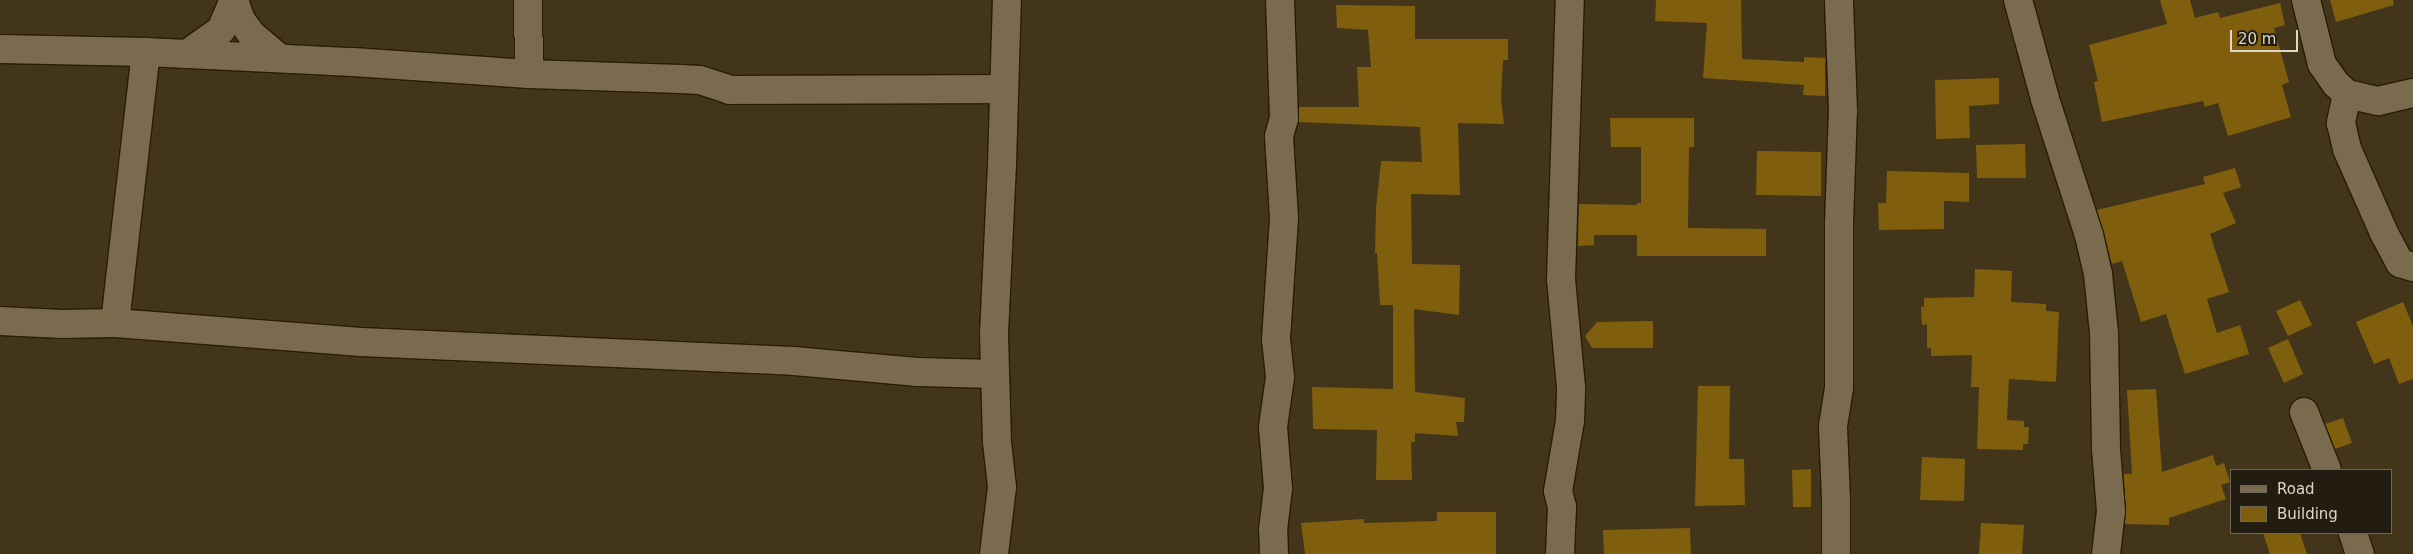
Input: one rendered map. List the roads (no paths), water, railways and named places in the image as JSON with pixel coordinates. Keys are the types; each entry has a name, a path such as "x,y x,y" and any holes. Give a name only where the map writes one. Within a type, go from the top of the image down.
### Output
{"street":[{"path":"187,54 221,30 234,0"},
{"path":"234,0 241,20 252,35 279,58"},
{"path":"528,0 529,74"},
{"path":"994,554 1002,487 997,442 994,374 1007,0"},
{"path":"1274,554 1273,530 1278,488 1273,427 1280,377 1276,339 1284,218 1279,136 1284,119 1280,0"},
{"path":"1560,554 1562,506 1558,491 1570,421 1561,279 1570,0"},
{"path":"1836,554 1833,426 1839,387 1839,224 1843,111 1840,0"},
{"path":"2018,0 2045,99 2089,235 2098,274 2104,333 2106,449 2110,511 2106,554"},
{"path":"2306,0 2322,64 2336,84 2347,94 2378,101 2413,93"},
{"path":"0,49 146,52 279,58 529,74 700,80 730,90 1004,89"},
{"path":"115,323 146,52"},
{"path":"2347,94 2341,123 2347,148 2384,233 2400,263 2413,267"},
{"path":"0,321 62,324 115,323 361,342 794,361 918,372 994,374"},
{"path":"2304,412 2327,469"},
{"path":"2353,534 2360,554"}]}
